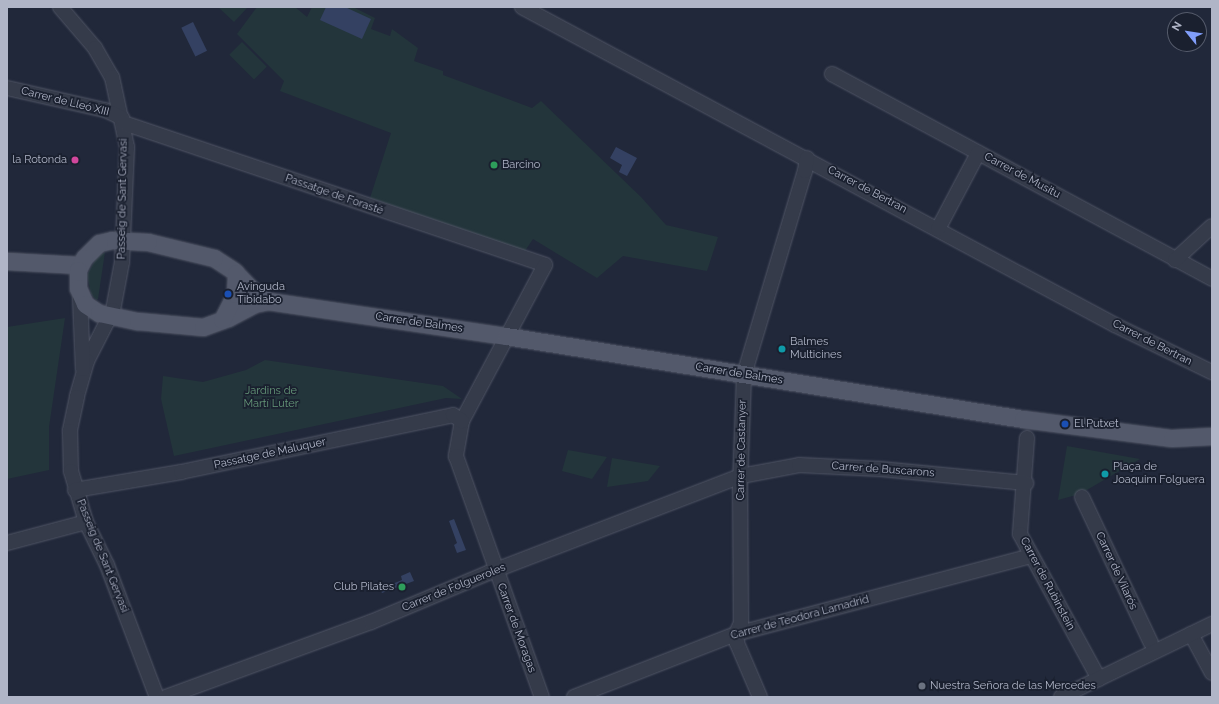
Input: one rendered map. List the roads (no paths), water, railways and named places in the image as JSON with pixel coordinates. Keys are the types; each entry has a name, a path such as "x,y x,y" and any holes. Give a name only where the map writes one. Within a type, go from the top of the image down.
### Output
{"main road":[{"path":"125,240 201,253 226,264 255,293 268,301 254,304 222,321 204,327 110,317 99,313 80,298 77,276 79,265 99,244 125,240"},
{"path":"7,261 79,265"},
{"path":"222,321 236,294 236,273"},
{"name":"Carrer de Balmes","path":"268,301 506,336 1023,419 1172,438 1212,436"}],"street":[{"name":"Passeig de Sant Gervasi","path":"60,7 95,48 112,77 123,121 127,148 125,240 110,317 83,374 70,431 70,466 75,490 86,522 107,565 156,697"},
{"name":"Carrer de Bertran","path":"522,7 938,228 1115,325 1212,372"},
{"name":"Carrer de Musitu","path":"832,74 1174,260 1212,279"},
{"name":"Carrer de Lleó XIII","path":"7,88 106,110 123,121"},
{"name":"Passatge de Forasté","path":"123,121 545,265"},
{"path":"938,228 978,153"},
{"name":"Carrer de Castanyer","path":"736,634 741,623 741,476 744,375 805,171 806,158"},
{"path":"1174,260 1212,226"},
{"name":"Carrer de Moragas","path":"542,697 458,465 457,444 462,421 545,265"},
{"path":"80,298 83,374"},
{"name":"Passatge de Maluquer","path":"75,490 181,472 453,415 462,421"},
{"path":"1026,483 1023,474 1027,438"},
{"name":"Carrer de Buscarons","path":"741,476 799,465 880,469 1026,483"},
{"name":"Carrer de Folgueroles","path":"166,697 371,622 496,570 741,476"},
{"name":"Carrer de Rubinstein","path":"1026,483 1020,532 1031,556 1099,679"},
{"name":"Carrer de Vilarós","path":"1082,498 1151,643"},
{"path":"7,543 86,522"},
{"name":"Carrer de Teodora Lamadrid","path":"574,697 736,634 1031,556"},
{"path":"1069,695 1212,624"},
{"path":"736,634 737,643 760,697"},
{"path":"1192,634 1212,673"}],"water":[{"path":"326,7 345,7 371,19 362,39 320,20"},
{"path":"193,22 207,51 195,56 181,28"},
{"path":"616,147 637,158 627,176 619,172 622,165 610,158"},
{"path":"454,519 466,550 457,553 454,545 457,543 449,521"},
{"path":"410,572 414,581 382,593 380,589 402,580 401,576"}],"place":[{"name":"la Rotonda","path":"75,160"},
{"name":"Barcino","path":"494,165"},
{"name":"Avinguda Tibidabo","path":"228,294"},
{"name":"Balmes Multicines","path":"782,349"},
{"name":"El Putxet","path":"1065,424"},
{"name":"Plaça de Joaquim Folguera","path":"1105,474"},
{"name":"Club Pilates","path":"402,587"},
{"name":"Nuestra Señora de las Mercedes","path":"922,686"}],"park label":[{"name":"Jardins de Martí Luter","path":"271,398"}]}
